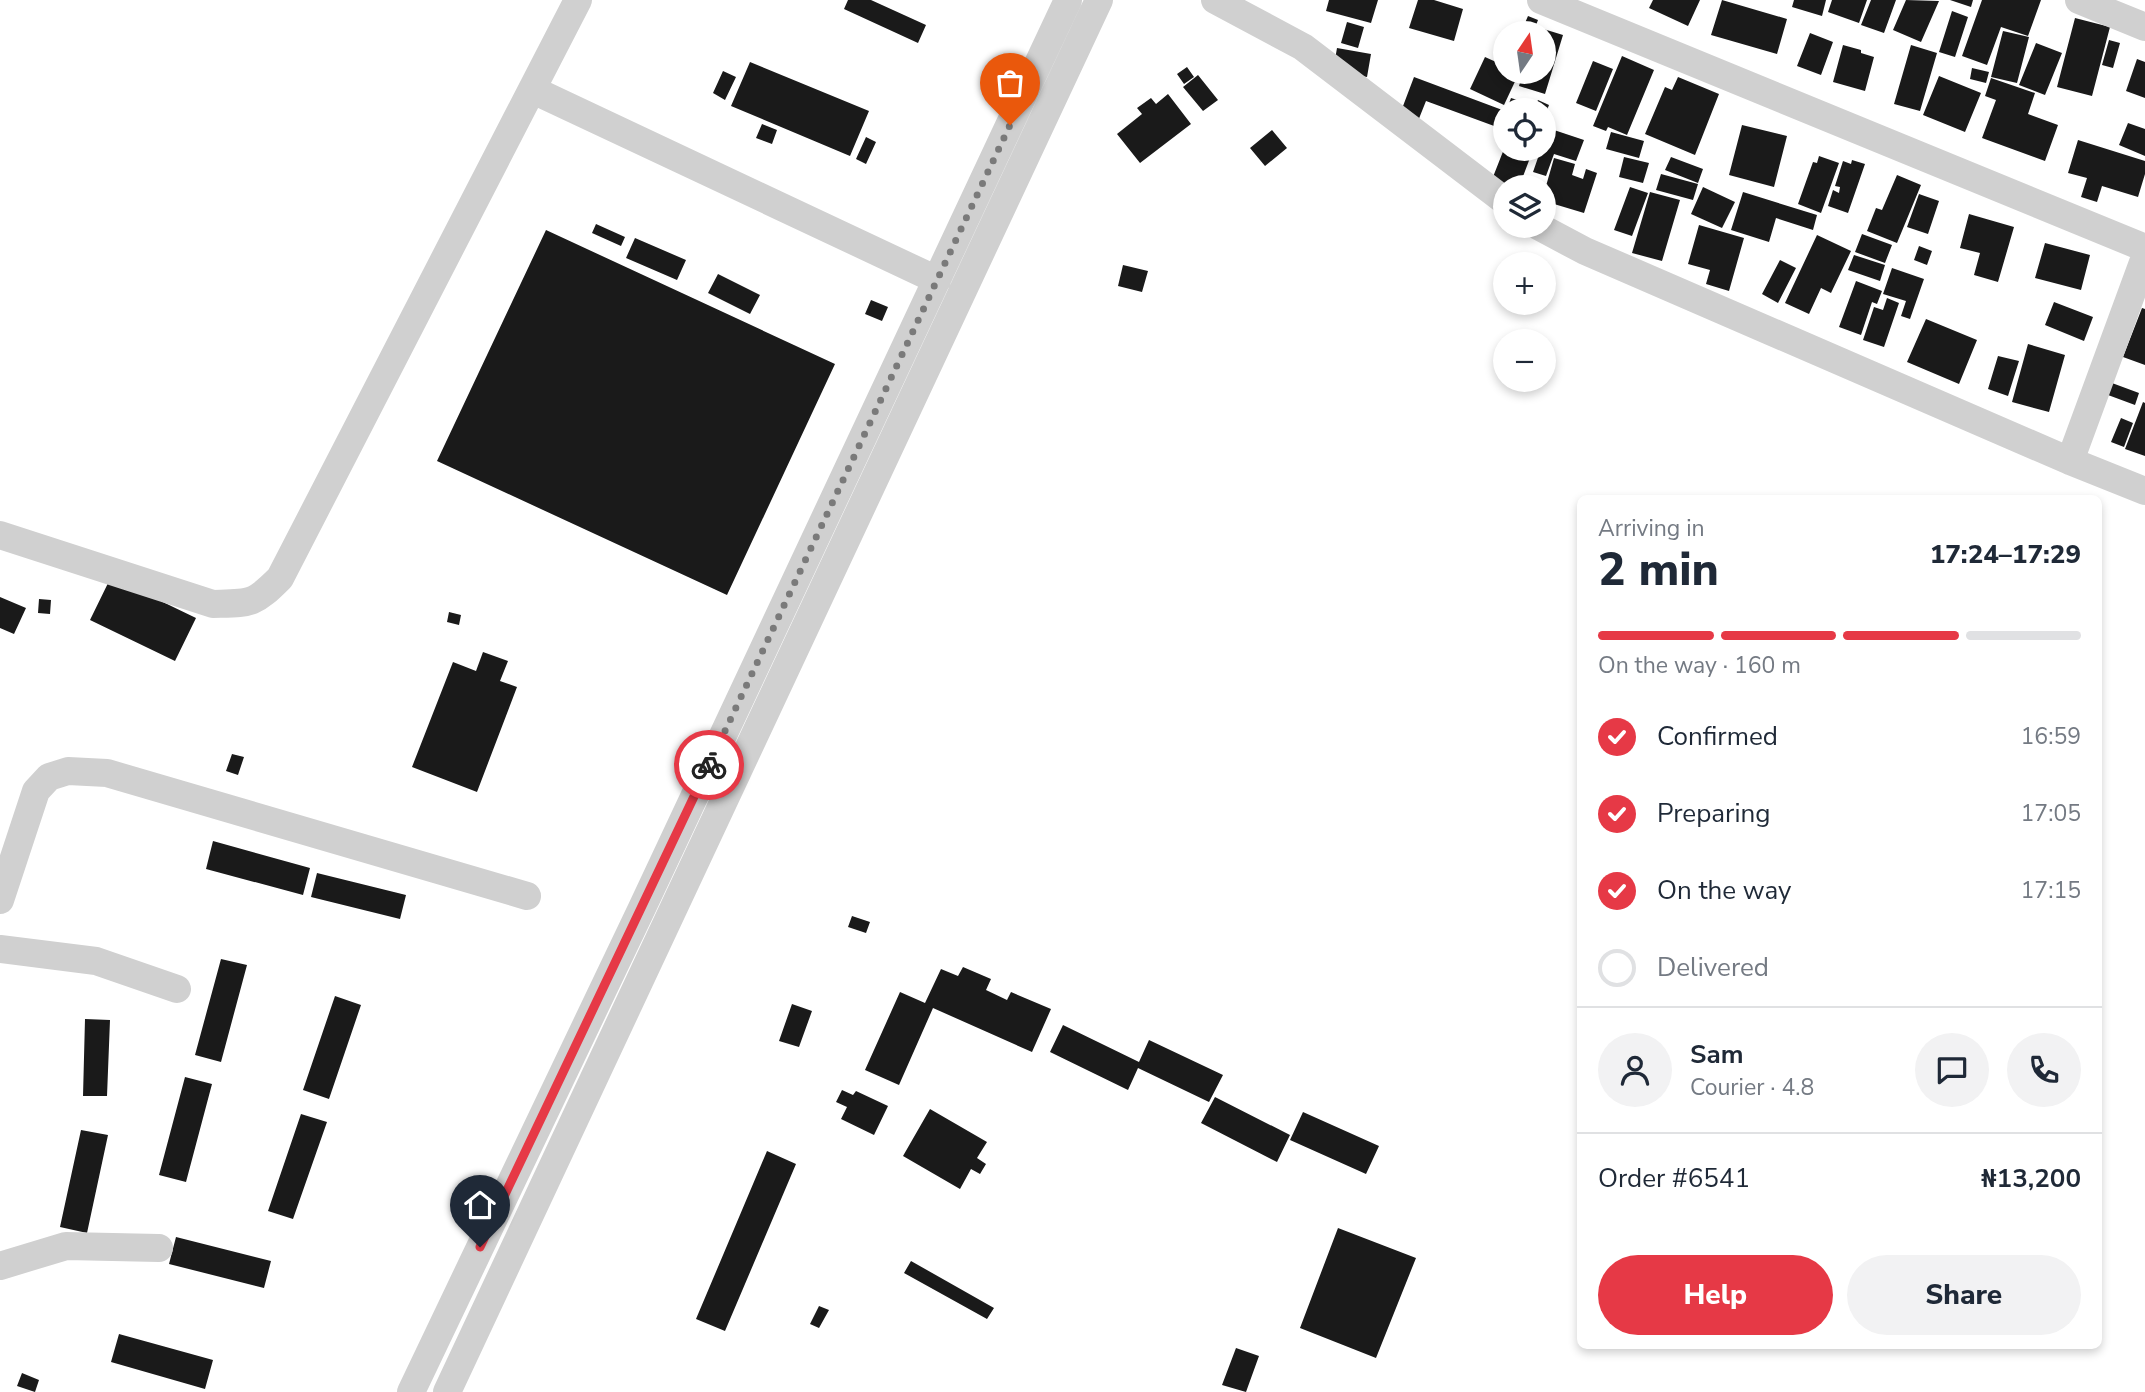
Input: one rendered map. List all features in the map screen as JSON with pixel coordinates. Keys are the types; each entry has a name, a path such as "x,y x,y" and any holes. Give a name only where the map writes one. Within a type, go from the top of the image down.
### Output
{"street":[{"path":"0,535 213,604 246,603 260,598 280,578 578,0"},
{"path":"411,1392 642,908 1068,0"},
{"path":"447,1392 1099,0"},
{"path":"1215,0 1303,47 1493,192"},
{"path":"1541,0 2145,248"},
{"path":"2079,0 2145,27"},
{"path":"533,90 937,280"},
{"path":"1556,236 1585,251 2145,491"},
{"path":"2070,461 2145,257"},
{"path":"0,900 36,791 49,776 68,771 107,774 527,896"},
{"path":"0,949 96,961 177,989"},
{"path":"0,1266 66,1246 159,1248"}],"building":[{"path":"848,0 871,0 926,25 918,43 844,9"},
{"path":"1329,0 1378,0 1371,23 1326,11"},
{"path":"1418,0 1434,0 1463,9 1454,41 1409,28"},
{"path":"1653,0 1700,0 1688,26 1649,8"},
{"path":"1722,0 1787,19 1777,54 1711,35"},
{"path":"1794,0 1826,0 1822,16 1792,7"},
{"path":"1832,0 1867,0 1859,23 1828,12"},
{"path":"1871,0 1896,0 1884,33 1861,25"},
{"path":"1906,0 1939,1 1921,42 1893,30"},
{"path":"1950,0 1973,0 1971,7"},
{"path":"1982,0 2041,0 2028,36 2001,27 1987,65 1962,56"},
{"path":"1952,11 1968,17 1955,57 1939,52"},
{"path":"1528,16 1538,20 1538,21 1526,21"},
{"path":"2075,18 2110,27 2092,96 2057,87"},
{"path":"1347,22 1364,27 1358,48 1341,43"},
{"path":"2003,31 2029,37 2017,83 1991,77"},
{"path":"1556,33 1563,35 1556,58"},
{"path":"1810,33 1833,42 1821,75 1797,66"},
{"path":"2109,40 2120,43 2113,68 2102,65"},
{"path":"2036,43 2062,53 2045,95 2019,85"},
{"path":"1843,45 1874,57 1865,91 1833,82"},
{"path":"1911,45 1937,53 1920,111 1894,104"},
{"path":"1337,48 1371,54 1367,77 1333,71"},
{"path":"1622,56 1654,70 1627,135 1608,127 1606,131 1593,126"},
{"path":"1485,57 1493,61 1493,84 1514,84 1507,98 1493,100 1470,89"},
{"path":"2137,59 2145,62 2145,98 2126,91"},
{"path":"1593,61 1613,69 1596,111 1576,103"},
{"path":"750,62 869,111 850,156 731,106"},
{"path":"1187,67 1194,77 1184,84 1177,74"},
{"path":"1972,68 1989,72 1986,83 1970,79"},
{"path":"723,71 736,77 725,100 713,93"},
{"path":"1198,75 1218,100 1203,111 1183,87"},
{"path":"1939,76 1981,93 1965,132 1923,115"},
{"path":"1414,77 1493,107 1493,126 1426,101 1418,121 1400,114"},
{"path":"1678,77 1719,94 1695,155 1645,134 1665,87 1672,90"},
{"path":"1991,78 2035,93 2028,114 2058,125 2045,161 1982,138 1996,100 1985,96"},
{"path":"1520,84 1548,84 1545,94"},
{"path":"1168,94 1191,124 1140,163 1117,134 1142,114 1137,108 1151,98 1156,104"},
{"path":"2128,123 2145,129 2145,156 2119,145"},
{"path":"762,124 777,130 772,144 756,138"},
{"path":"1742,125 1787,136 1774,187 1729,175"},
{"path":"1272,130 1287,148 1265,166 1250,148"},
{"path":"1556,131 1584,140 1576,161 1556,155"},
{"path":"1611,132 1644,141 1639,158 1606,149"},
{"path":"866,137 876,142 866,164 856,159"},
{"path":"2078,140 2145,161 2145,174 2138,197 2102,186 2097,202 2081,197 2087,178 2068,173"},
{"path":"1819,156 1839,163 1821,213 1798,204 1813,162 1817,163"},
{"path":"1624,157 1649,163 1643,183 1619,177"},
{"path":"1671,157 1703,169 1698,183 1665,170"},
{"path":"1556,159 1575,164 1572,175 1583,179 1586,169 1597,173 1584,213 1556,205 1556,175 1549,175"},
{"path":"1852,160 1865,164 1848,213 1828,206 1833,190 1839,193 1840,187 1835,186 1843,161 1851,164"},
{"path":"1499,161 1529,161 1524,175 1494,175"},
{"path":"1537,161 1551,161 1546,175 1533,172"},
{"path":"1661,174 1698,184 1693,200 1656,190"},
{"path":"1897,175 1921,185 1897,243 1867,231 1876,208 1882,210"},
{"path":"1630,187 1648,193 1632,236 1614,230"},
{"path":"1703,187 1735,202 1722,228 1691,214"},
{"path":"1650,192 1680,200 1662,261 1632,253"},
{"path":"1743,192 1817,215 1813,230 1776,218 1769,242 1731,230"},
{"path":"1919,194 1939,201 1928,234 1907,227"},
{"path":"1969,214 2014,227 1998,282 1974,275 1980,253 1960,248"},
{"path":"596,224 625,237 621,246 592,233"},
{"path":"1699,225 1744,238 1729,291 1706,284 1710,270 1688,264"},
{"path":"546,230 835,364 727,595 437,461"},
{"path":"1862,234 1892,245 1885,263 1855,252"},
{"path":"1817,235 1851,251 1831,293 1821,288 1809,314 1785,303"},
{"path":"635,238 686,260 677,280 626,258"},
{"path":"2045,243 2090,255 2081,290 2035,278"},
{"path":"1919,246 1932,251 1927,265 1914,260"},
{"path":"1854,255 1885,265 1880,281 1848,270"},
{"path":"1780,260 1796,268 1778,303 1762,294"},
{"path":"1123,265 1148,271 1142,292 1118,286"},
{"path":"1892,268 1924,279 1910,319 1901,316 1906,301 1883,294"},
{"path":"718,274 760,295 750,314 708,293"},
{"path":"1856,281 1882,291 1877,304 1872,302 1861,335 1839,327"},
{"path":"1887,298 1899,303 1884,347 1863,340 1874,307 1883,310"},
{"path":"871,300 888,307 882,321 865,314"},
{"path":"2054,302 2093,317 2084,341 2045,325"},
{"path":"2142,308 2145,309 2145,365 2123,357"},
{"path":"1926,319 1977,340 1959,384 1907,362"},
{"path":"2028,344 2065,355 2049,412 2012,402"},
{"path":"1998,356 2019,361 2008,396 1988,389"},
{"path":"2112,383 2139,393 2135,405 2108,395"},
{"path":"2143,402 2145,403 2145,456 2125,449"},
{"path":"2121,418 2133,423 2124,447 2111,442"},
{"path":"111,577 196,618 175,661 90,620"},
{"path":"0,597 26,608 14,634 0,628"},
{"path":"39,599 51,600 50,614 38,613"},
{"path":"449,612 461,615 459,625 447,622"},
{"path":"483,652 508,661 500,681 517,687 477,792 412,767 453,662 476,671"},
{"path":"232,754 244,757 238,775 226,771"},
{"path":"213,841 310,868 303,895 206,869"},
{"path":"317,873 406,895 400,919 311,897"},
{"path":"852,916 870,922 866,933 848,927"},
{"path":"221,959 247,965 221,1062 195,1055"},
{"path":"963,967 991,979 986,990 1007,1000 1011,992 1051,1009 1032,1052 933,1008 899,1085 865,1070 900,992 925,1003 941,969 958,976"},
{"path":"335,996 361,1005 329,1099 303,1090"},
{"path":"792,1004 812,1011 799,1047 779,1041"},
{"path":"85,1019 110,1020 107,1096 83,1096"},
{"path":"1063,1025 1139,1062 1149,1040 1223,1075 1209,1102 1138,1068 1128,1090 1050,1052"},
{"path":"185,1077 212,1084 186,1182 159,1175"},
{"path":"842,1090 853,1095 856,1091 888,1106 874,1135 841,1119 847,1107 836,1102"},
{"path":"1215,1097 1290,1135 1277,1162 1201,1123"},
{"path":"930,1109 987,1142 977,1158 986,1164 980,1174 971,1169 960,1189 903,1156"},
{"path":"1303,1112 1379,1146 1366,1174 1290,1140"},
{"path":"301,1114 327,1122 293,1219 268,1211"},
{"path":"81,1130 108,1135 87,1233 60,1227"},
{"path":"767,1151 796,1164 725,1331 696,1319"},
{"path":"1338,1228 1416,1258 1376,1358 1300,1328"},
{"path":"176,1237 271,1261 264,1288 169,1264"},
{"path":"911,1261 994,1308 987,1319 904,1273"},
{"path":"819,1306 829,1310 819,1328 810,1324"},
{"path":"119,1334 213,1360 205,1389 111,1362"},
{"path":"1236,1348 1259,1356 1246,1392 1222,1385"},
{"path":"22,1373 39,1380 35,1392 17,1386"}],"way so far":[{"path":"709,765 1010,125"}],"route":[{"path":"480,1247 709,765"}]}
